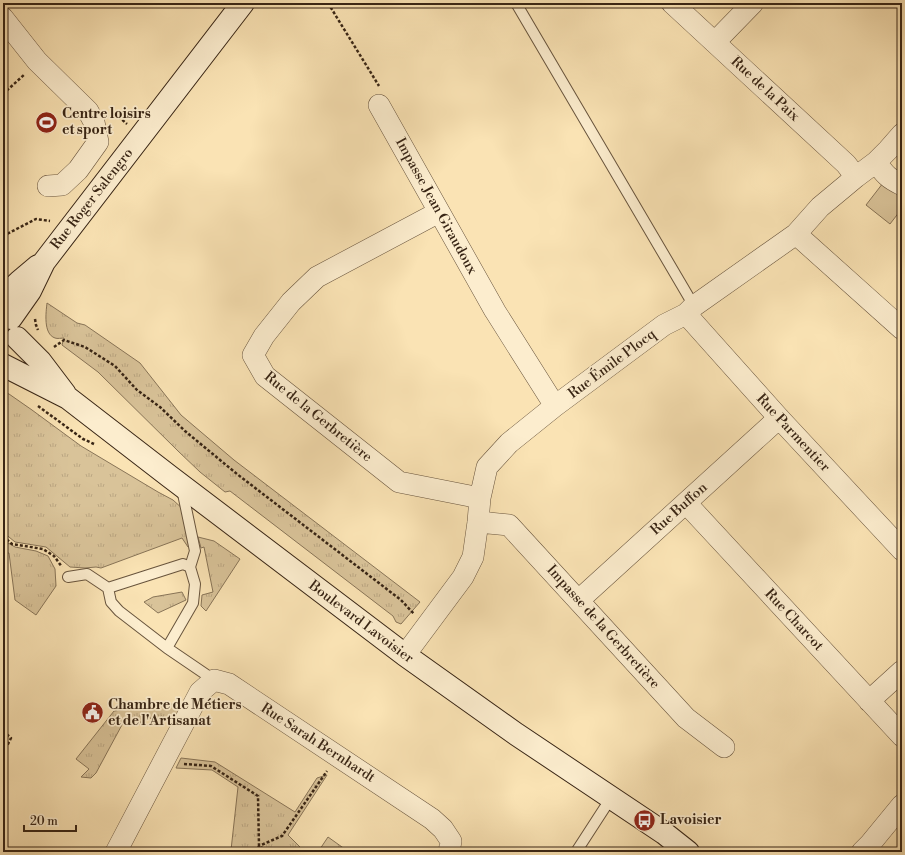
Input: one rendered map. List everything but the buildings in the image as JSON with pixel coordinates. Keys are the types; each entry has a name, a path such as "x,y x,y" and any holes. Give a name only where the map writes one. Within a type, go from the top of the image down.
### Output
{"main road":[{"name":"Rue Roger Salengro","path":"44,262 243,3"},
{"path":"3,297 44,262"},
{"path":"3,364 15,348 10,322 30,291 44,262"},
{"name":"Boulevard Lavoisier","path":"10,322 68,398"},
{"name":"Boulevard Lavoisier","path":"3,364 68,398 405,655 516,734 664,833 688,852"},
{"name":"Boulevard Lavoisier","path":"664,833 702,852"}],"street":[{"name":"Rue de la Paix","path":"672,3 846,164 856,177"},
{"path":"715,42 753,3"},
{"path":"3,18 37,61 88,111 94,122 98,142 78,170 62,185 48,186"},
{"name":"Impasse Jean Giraudoux","path":"379,105 495,311 555,406"},
{"name":"Rue Émile Plocq","path":"405,655 463,577 473,557 480,498 487,467 509,444 555,406 664,325 690,310 796,234 820,207 876,162 902,134"},
{"path":"876,162 890,179 902,185"},
{"name":"Rue de la Gerbretière","path":"439,212 317,277 291,302 264,336 253,355 264,376 399,482 480,498"},
{"path":"796,234 902,329"},
{"name":"Rue Parmentier","path":"690,310 779,418 902,550"},
{"name":"Rue Buffon","path":"579,600 779,418"},
{"name":"Rue Charcot","path":"686,503 902,736"},
{"name":"Impasse de la Gerbretière","path":"478,522 509,525 686,718 724,747"},
{"path":"869,701 902,671"},
{"path":"116,852 200,692 214,680"},
{"name":"Rue Sarah Bernhardt","path":"214,680 229,684 432,819 443,829 451,841 449,852"},
{"path":"866,849 902,805"}],"lane":[{"path":"516,3 690,310"},
{"path":"166,648 193,603 195,584 190,567 196,551 181,485"},
{"path":"108,588 183,564 190,567"},
{"path":"68,577 88,574 108,588 111,602 119,611 166,648 214,680"},
{"path":"576,852 611,798"}],"path":[{"path":"328,3 380,87 379,105"},
{"path":"3,94 37,61"},
{"path":"88,111 107,107 141,136"},
{"path":"3,236 36,219 52,222"},
{"path":"35,313 36,326 40,334"},
{"path":"50,341 56,345 64,340 85,347 115,366 137,390 160,407 185,431 237,474 401,600 426,628"},
{"path":"3,536 12,544 43,549 54,556 68,577"},
{"path":"3,731 11,738 3,754"},
{"path":"259,846 282,836 338,756"},
{"path":"163,762 212,766 258,796 259,846 256,852"},
{"path":"259,846 270,852"}],"green space":[{"path":"883,183 902,193 902,213 900,211 890,224 866,205"},
{"path":"47,303 77,323 85,325 140,363 181,415 234,460 420,602 401,624 396,622 393,616 230,491 225,492 200,472 98,372 62,345 64,338 56,338 51,336 46,322"},
{"path":"3,392 9,394 81,446 173,500 184,510 190,545 188,547 182,538 101,568 85,568 70,567 46,547 15,542 3,532"},
{"path":"198,537 214,541 240,559 206,611 201,606 202,595 213,592 204,547 201,548"},
{"path":"3,540 15,547 36,551 48,556 55,569 56,586 36,615 15,600 9,553 3,553"},
{"path":"182,592 186,600 158,613 144,602 153,597"},
{"path":"181,703 182,708 174,721 161,716 156,721 144,715 140,724 123,723 96,773 91,778 81,777 89,769 76,759 114,711"},
{"path":"181,758 215,762 295,812 317,778 327,775 288,835 305,852 204,852 204,848 231,850 238,787 212,770 176,768"},
{"path":"328,837 349,852 318,852"}],"place":[{"name":"Centre loisirs et sport","path":"46,122"},
{"name":"Chambre de Métiers et de l'Artisanat","path":"93,713"},
{"name":"Lavoisier","path":"644,820"}]}
